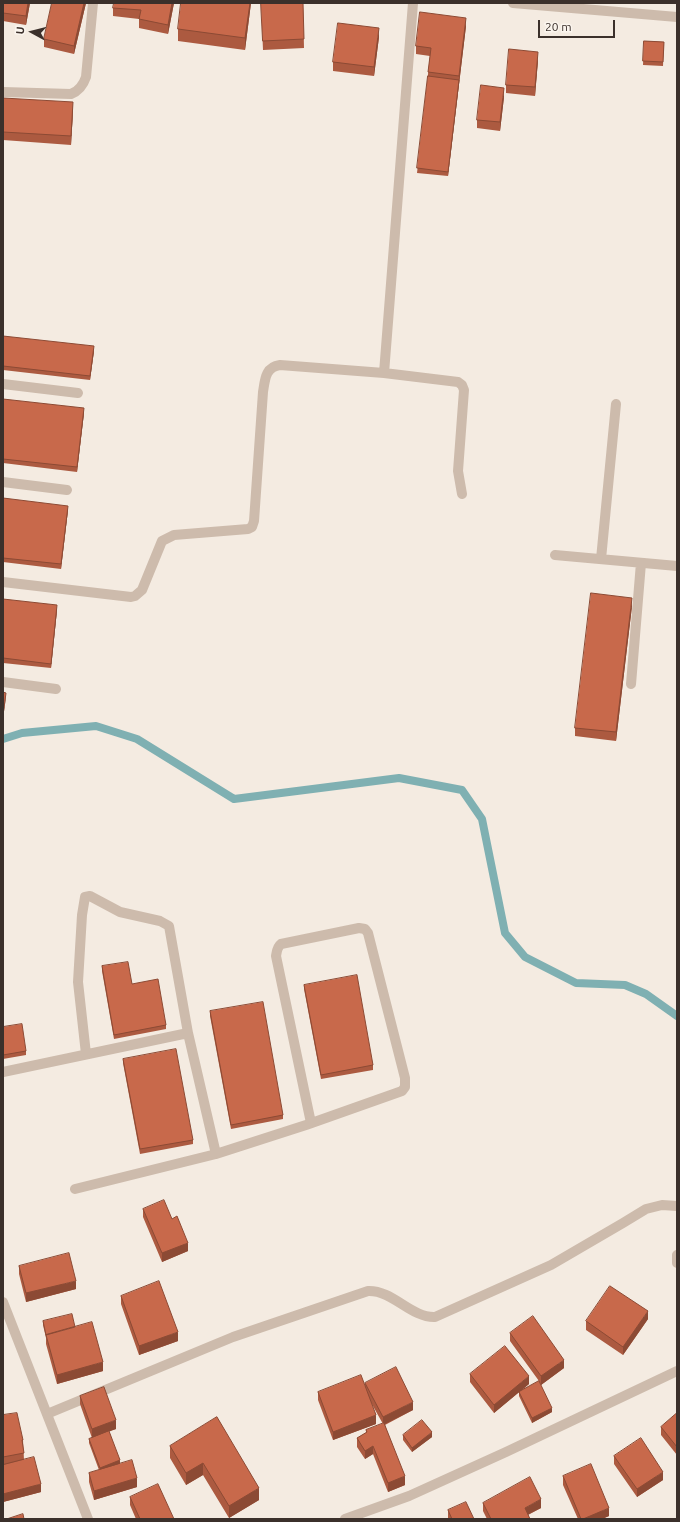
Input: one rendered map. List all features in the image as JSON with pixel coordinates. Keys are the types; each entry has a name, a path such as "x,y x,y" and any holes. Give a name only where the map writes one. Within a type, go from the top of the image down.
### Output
{"street":[{"path":"3,92 71,94 82,87 86,77 93,3"},
{"path":"384,373 413,3"},
{"path":"512,3 677,17"},
{"path":"3,582 131,597 135,596 142,590 162,541 165,538 174,535 248,529 252,527 254,521 263,392 269,369 273,366 280,365 384,373 458,382 462,385 464,390 458,471 462,494"},
{"path":"3,384 78,394"},
{"path":"602,559 616,404"},
{"path":"3,482 67,490"},
{"path":"555,555 677,566"},
{"path":"631,684 641,563"},
{"path":"3,682 56,689"},
{"path":"86,1054 78,982 82,915 86,897 88,896 120,912 160,921 169,926 188,1034 216,1154"},
{"path":"74,1189 216,1154 312,1123 405,1088 406,1083 403,1070 368,933 365,929 359,928 281,944 278,946 276,956 312,1123"},
{"path":"3,1072 188,1034"},
{"path":"47,1414 232,1337 368,1291 379,1292 425,1316 435,1317 551,1265 646,1208 662,1204 677,1206"},
{"path":"677,1255 677,1262"},
{"path":"3,1302 88,1519"},
{"path":"345,1519 409,1496 677,1371"}],"building":[{"path":"3,3 28,3 26,16 3,13"},
{"path":"52,3 84,3 74,46 44,39"},
{"path":"114,3 172,3 168,25 139,19 141,10 113,8"},
{"path":"181,3 250,3 245,38 178,29"},
{"path":"261,3 303,3 304,39 263,41"},
{"path":"420,12 466,18 459,76 428,72 431,48 416,46"},
{"path":"338,23 379,28 374,67 333,62"},
{"path":"644,41 664,42 663,62 643,61"},
{"path":"509,49 538,52 535,87 506,85"},
{"path":"428,76 459,80 448,172 417,168"},
{"path":"481,85 504,88 500,122 477,120"},
{"path":"3,98 73,102 71,136 3,132"},
{"path":"3,336 94,346 90,376 3,366"},
{"path":"3,399 84,408 77,467 3,459"},
{"path":"3,498 68,506 61,564 3,558"},
{"path":"591,593 632,598 616,732 575,728"},
{"path":"3,599 57,605 51,664 3,658"},
{"path":"3,692 6,693 3,715"},
{"path":"128,962 132,984 158,979 166,1025 114,1035 102,966"},
{"path":"357,975 373,1065 321,1075 304,985"},
{"path":"263,1002 283,1115 231,1125 210,1011"},
{"path":"22,1024 26,1051 3,1055 3,1027"},
{"path":"176,1049 193,1140 140,1149 123,1059"},
{"path":"164,1200 172,1219 177,1216 188,1243 162,1253 143,1209"},
{"path":"69,1253 76,1281 26,1293 19,1266"},
{"path":"159,1281 178,1332 139,1346 121,1296"},
{"path":"610,1286 648,1311 623,1347 586,1321"},
{"path":"72,1314 75,1327 46,1335 43,1321"},
{"path":"533,1316 564,1360 541,1376 510,1333"},
{"path":"92,1322 103,1362 57,1375 46,1335"},
{"path":"505,1346 529,1376 494,1405 470,1374"},
{"path":"396,1367 413,1402 383,1417 365,1383"},
{"path":"361,1375 376,1415 333,1432 318,1392"},
{"path":"539,1381 552,1408 532,1418 519,1392"},
{"path":"104,1387 116,1420 92,1429 80,1396"},
{"path":"17,1413 23,1440 24,1453 3,1457 3,1415"},
{"path":"677,1413 677,1447 661,1427"},
{"path":"217,1417 259,1488 229,1506 203,1463 186,1473 170,1446"},
{"path":"422,1420 432,1432 412,1448 403,1435"},
{"path":"384,1423 405,1476 388,1483 373,1446 365,1451 357,1438 367,1432 366,1430"},
{"path":"109,1431 120,1460 100,1468 89,1439"},
{"path":"641,1438 663,1472 637,1489 614,1456"},
{"path":"34,1457 41,1484 3,1494 3,1465"},
{"path":"132,1460 137,1478 94,1491 89,1473"},
{"path":"591,1464 609,1508 581,1519 563,1476"},
{"path":"530,1477 541,1499 525,1508 530,1519 491,1519 483,1503"},
{"path":"158,1484 174,1519 140,1519 130,1497"},
{"path":"466,1502 474,1519 452,1519 448,1510"},
{"path":"23,1514 24,1519 7,1519"}],"waterway":[{"path":"3,739 22,733 96,726 137,739 234,799 399,778 462,790 482,819 505,933 525,957 576,983 625,985 646,994 677,1016"}]}
